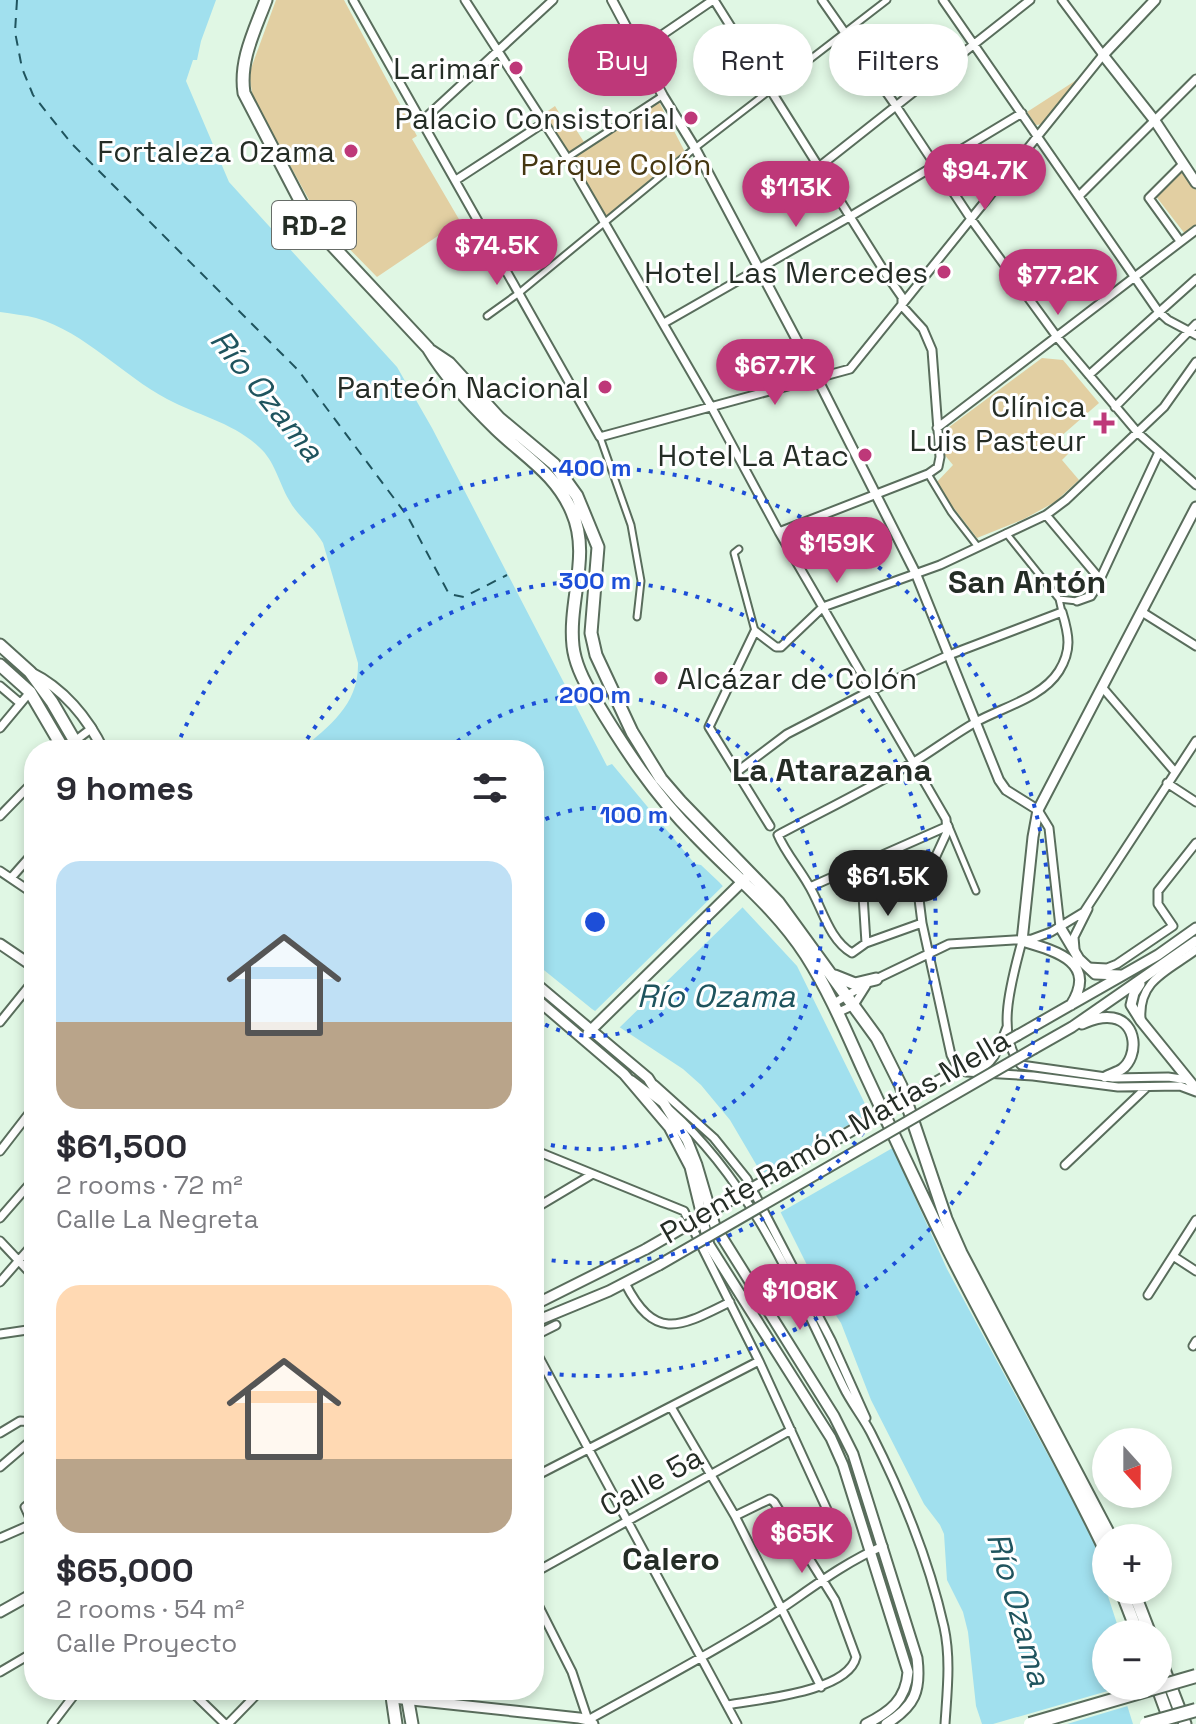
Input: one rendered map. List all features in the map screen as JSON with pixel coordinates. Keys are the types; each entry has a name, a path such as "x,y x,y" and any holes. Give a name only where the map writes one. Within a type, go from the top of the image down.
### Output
{"highway":[{"path":"1030,1724 1196,1676"},
{"path":"1146,1724 1196,1710"}],"main road":[{"name":"RD-2","path":"266,0 246,52 242,76 244,93 251,110 316,228 428,348 449,363 499,418 554,464 577,496 598,547 591,633 605,676 632,732 661,779 744,881 778,902 877,1038 901,1086 946,1219 961,1253 1104,1524"},
{"path":"1155,0 1103,55 1155,121 1196,183"},
{"name":"RD-2","path":"428,348 441,370 495,429 541,466 559,487 572,511 581,551 572,637 577,666 585,683 626,752 656,793 768,904 787,928 836,1007 948,1249 1093,1524"},
{"path":"1071,1005 1081,985 1081,976 1074,965 1049,949 1022,941 1038,810 1196,507"},
{"path":"0,645 30,672 75,740"},
{"path":"0,665 30,692 58,740"},
{"path":"30,672 57,690 92,728 98,740"},
{"path":"587,1034 744,881"},
{"path":"1060,927 1075,952 1095,974 1123,975"},
{"name":"Puente Ramón Matías Mella","path":"544,1300 646,1249 1123,975 1196,928"},
{"path":"1072,1027 1196,941"},
{"path":"2,949 24,961"},
{"path":"830,971 838,979 855,984 872,982"},
{"path":"1143,979 1131,1005 1196,1090"},
{"path":"544,992 624,1074 678,1141 690,1167 709,1245 831,1438 843,1465 908,1672 904,1693 897,1705 866,1724"},
{"path":"544,1004 648,1078 687,1140 715,1226 834,1416 853,1454 917,1658 919,1680 908,1708 886,1724"},
{"path":"1072,1027 1099,1018 1115,1018 1128,1027 1133,1042 1130,1059 1122,1069 1105,1077"},
{"name":"Puente Ramón Matías Mella","path":"544,1318 659,1265 1072,1027"},
{"path":"862,1065 873,1071 887,1059"},
{"path":"687,1140 695,1132"},
{"path":"0,1612 24,1599"},
{"path":"1172,1690 1184,1720"},
{"path":"393,1700 396,1724"},
{"path":"408,1700 412,1724"},
{"path":"446,1700 591,1722"},
{"path":"1162,1700 1170,1721"}],"street":[{"path":"353,0 600,437 631,525 641,581 637,617"},
{"path":"465,0 545,122 664,323 779,532 947,823 976,891"},
{"path":"422,121 553,0"},
{"path":"612,0 625,24"},
{"path":"677,25 713,0 729,24"},
{"path":"822,0 838,24"},
{"path":"855,24 887,0"},
{"path":"943,0 1158,311 1193,334"},
{"path":"820,166 1030,0"},
{"path":"600,437 850,369 1103,55 1062,0"},
{"path":"813,56 829,44"},
{"path":"1080,195 1196,79"},
{"path":"567,158 663,96 695,148 818,380 916,574 999,780 1006,790 1038,810 1049,828 1060,927"},
{"path":"487,316 762,96"},
{"path":"775,96 902,297 902,303 928,337 932,350 940,457 938,467 928,474 779,532"},
{"path":"889,96 971,219 1057,337 1138,433 1196,485"},
{"path":"664,323 1022,113"},
{"path":"456,180 545,122"},
{"path":"1180,241 1149,198 1182,165"},
{"path":"937,428 1196,230"},
{"path":"1089,375 1196,279"},
{"path":"1115,407 1193,334 1196,324"},
{"path":"739,549 734,553 755,631 776,647 781,647 823,607 916,574 1046,515 1138,433 1177,392 1196,362"},
{"path":"1059,599 1077,601 1091,596 1159,452"},
{"path":"928,474 951,512 978,547"},
{"path":"1046,515 1099,578"},
{"path":"922,923 866,943 852,953 830,928 810,887 778,838 977,722 1025,699 1058,672 1070,643 1059,599 1006,533"},
{"path":"738,771 787,734 870,691 949,655 1062,612"},
{"path":"1142,612 1196,646"},
{"path":"755,631 709,727 770,826"},
{"path":"0,686 20,703"},
{"path":"1102,687 1175,772"},
{"path":"0,728 30,692"},
{"path":"82,740 92,728"},
{"path":"1075,952 1074,937 1090,905 1196,741"},
{"path":"1167,783 1196,802"},
{"path":"0,816 24,791"},
{"path":"810,887 947,823"},
{"path":"947,823 919,899 951,1055 957,1067 966,1072 1146,1088 1180,1086 1196,1090"},
{"path":"1088,967 1107,968 1117,964 1173,926 1158,904 1158,891 1196,843"},
{"path":"11,878 24,863"},
{"path":"861,864 866,943"},
{"path":"0,871 24,887"},
{"path":"836,1007 846,994 949,944 1022,941 1060,927 1090,905"},
{"path":"1022,941 1011,991 1008,1024 1011,1048 1021,1065 1105,1077 1188,1080"},
{"path":"1141,1021 1142,995 1150,983 1196,950"},
{"path":"836,1007 854,1005 872,982"},
{"path":"0,1022 24,992"},
{"path":"966,1072 982,1068 995,1056 1008,1024"},
{"path":"624,1074 695,1132 721,1161 751,1205 845,1390 870,1432 914,1528 944,1626 948,1670 945,1724"},
{"path":"648,1078 714,1138 747,1179 831,1340 861,1403 870,1432"},
{"path":"1065,1165 1155,1078"},
{"path":"0,1151 24,1120"},
{"path":"544,1154 684,1211 759,1361 834,1525"},
{"path":"544,1203 591,1175"},
{"path":"0,1218 24,1190"},
{"path":"1148,1295 1196,1220"},
{"path":"0,1241 24,1266"},
{"path":"0,1282 24,1254"},
{"path":"1173,1256 1196,1271"},
{"path":"625,1283 642,1311 659,1323 680,1324 730,1302"},
{"path":"544,1331 556,1325"},
{"path":"0,1334 24,1330"},
{"path":"544,1472 759,1361"},
{"path":"544,1366 737,1724"},
{"path":"671,1407 735,1516 821,1687"},
{"path":"0,1433 24,1421"},
{"name":"Calle 5a","path":"544,1567 791,1430"},
{"path":"0,1467 24,1447"},
{"path":"728,1705 821,1687 847,1674 854,1667 856,1657 835,1600 770,1499 735,1516"},
{"path":"0,1538 24,1529"},
{"path":"544,1617 572,1672 591,1722 782,1608 823,1579 883,1546"},
{"path":"0,1672 24,1658"},
{"path":"52,1724 70,1700"},
{"path":"201,1700 227,1724 251,1700"},
{"path":"1170,1721 1196,1722"}],"green space":[{"name":"Fortaleza Ozama","path":"276,0 344,0 417,136 412,139 460,221 377,277 319,218 253,98 249,74"},
{"path":"1078,79 1080,81 1044,124 1036,125 1027,112"},
{"name":"Parque Colón","path":"656,96 686,154 605,218 545,113 555,106 570,131 575,128 584,142"},
{"path":"1181,172 1196,190 1196,227 1185,234 1155,195"},
{"path":"1042,358 1063,360 1099,403 1059,438 1070,452 1062,460 1079,480 1055,502 1024,519 977,538 935,484 953,465 943,453 941,433"}],"water":[{"name":"Río Ozama","path":"0,0 216,0 197,60 193,60 186,81 229,182 397,367 432,428 607,766 612,764 695,864 701,865 719,882 797,966 869,1112 893,1149 947,1269 1092,1538 1092,1604 1111,1604 1116,1620 1092,1620 1092,1700 1125,1700 1133,1724 982,1724 976,1706 968,1632 963,1612 947,1580 944,1534 924,1504 871,1400 841,1323 821,1293 760,1171 730,1120 701,1085 683,1069 592,1009 544,970 544,740 312,740 348,703 357,678 358,663 323,543 293,506 269,459 259,447 238,432 167,399 88,344 36,318 0,312"}],"pier":[{"path":"726,883 746,904 617,1030 592,1014"},
{"path":"873,1111 896,1146 776,1215 758,1176"},
{"path":"1092,1696 1092,1700 1129,1700 1131,1705 1067,1724 993,1724"}],"ferry route":[{"path":"17,0 15,32 22,68 33,95 71,143 298,370 408,517 449,594 464,597 507,575"}],"place":[{"name":"Larimar","path":"516,68"},
{"name":"Palacio Consistorial","path":"691,118"},
{"name":"Fortaleza Ozama","path":"351,151"},
{"name":"Hotel Las Mercedes","path":"944,272"},
{"name":"Panteón Nacional","path":"605,387"},
{"name":"Clínica Luis Pasteur","path":"1104,423"},
{"name":"Hotel La Atac","path":"865,455"},
{"name":"Alcázar de Colón","path":"661,678"}],"district":[{"name":"San Antón","path":"1027,582"},
{"name":"La Atarazana","path":"832,770"},
{"name":"Calero","path":"671,1559"}]}
